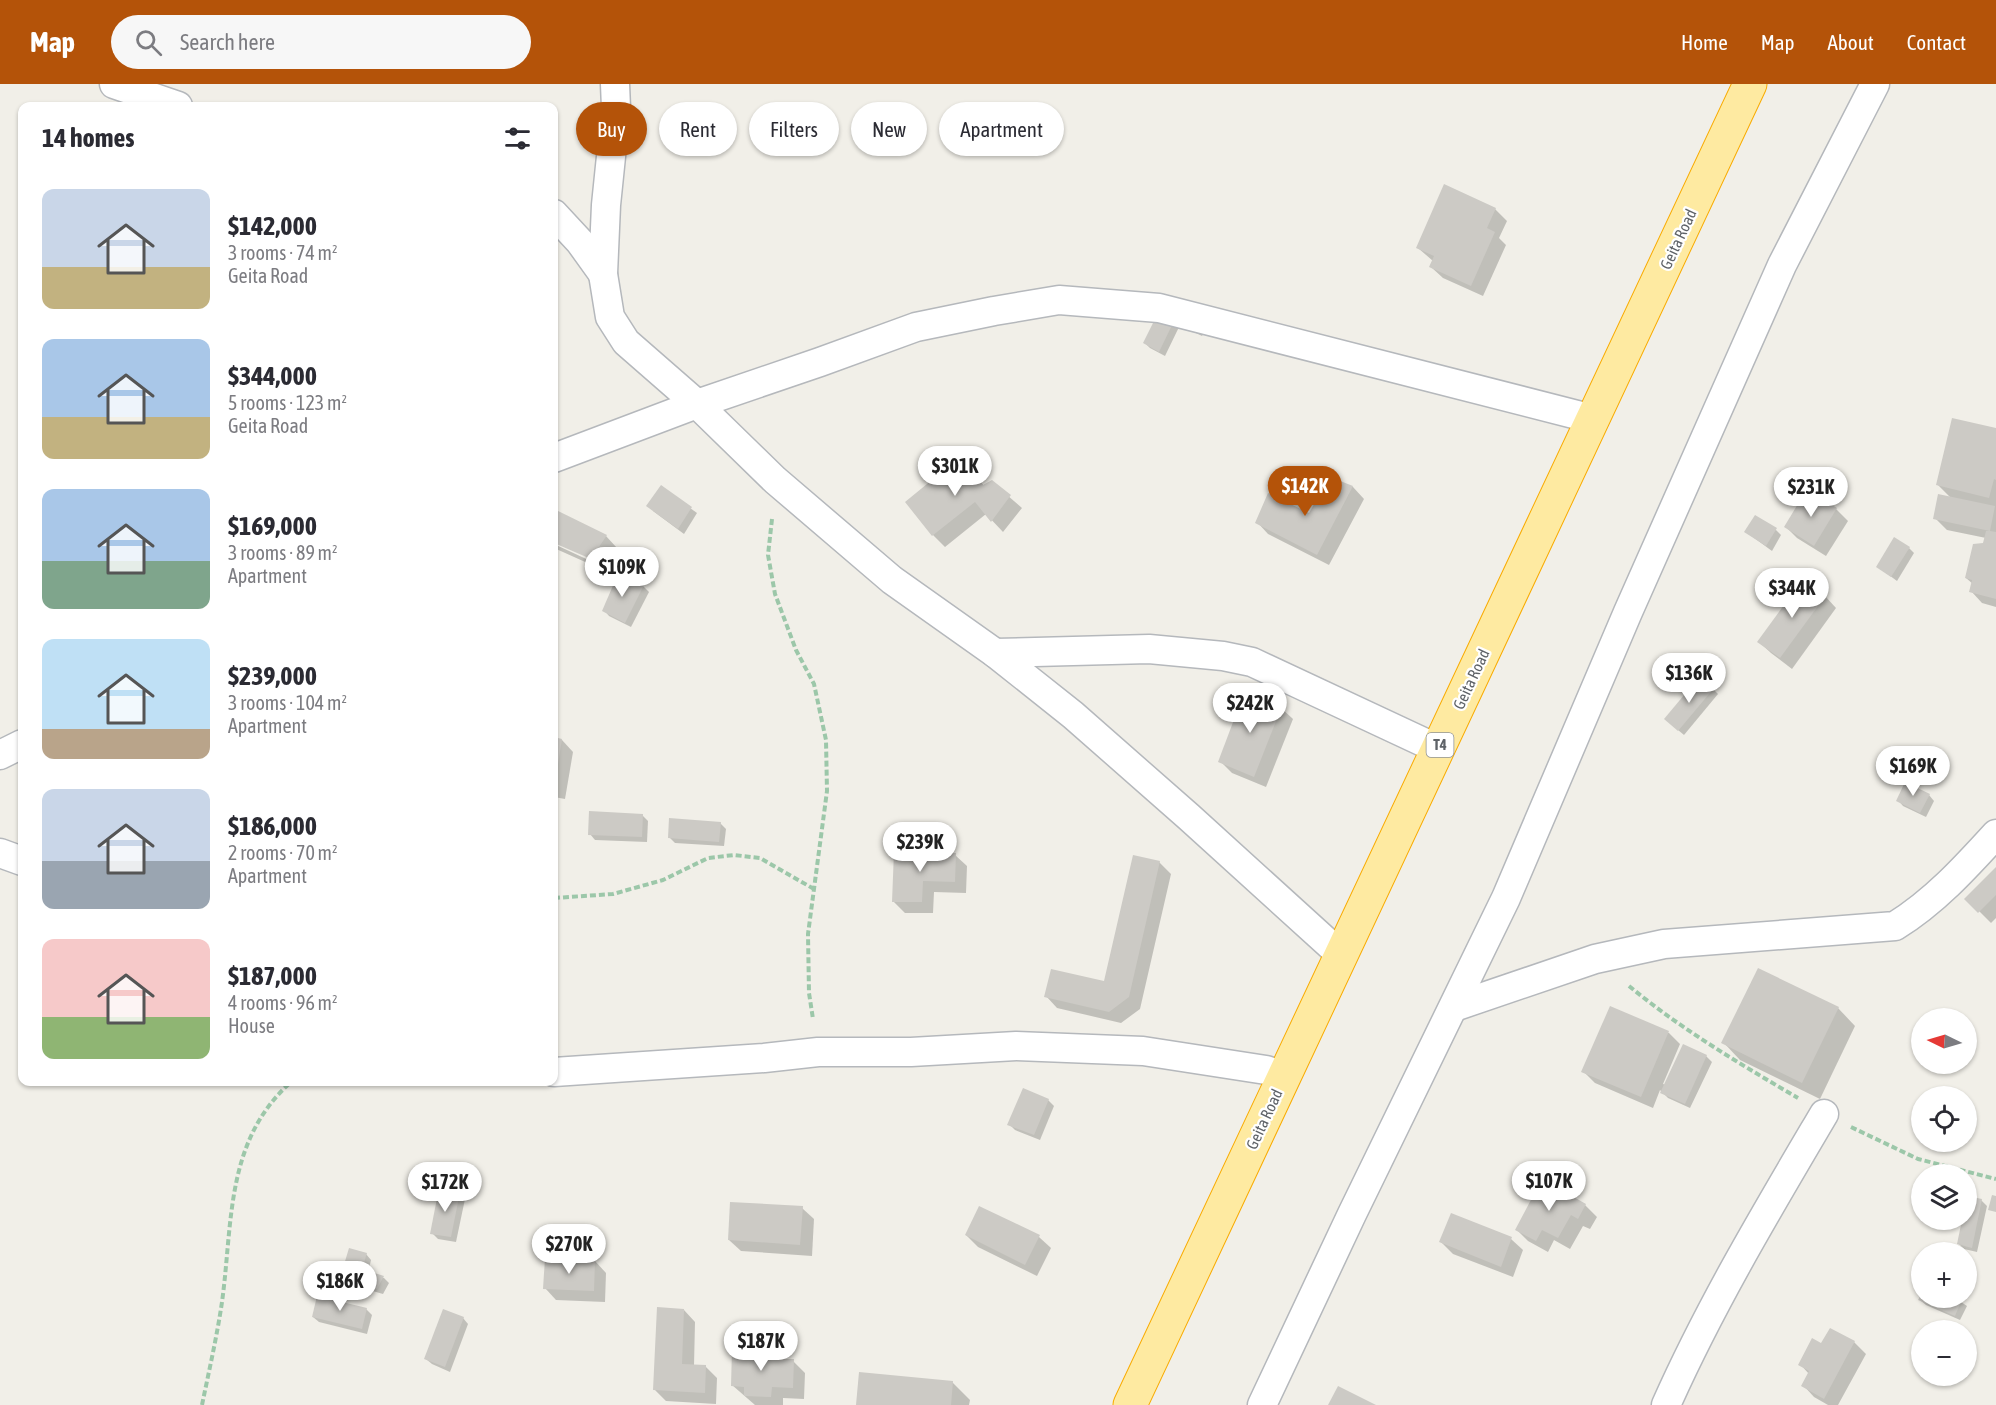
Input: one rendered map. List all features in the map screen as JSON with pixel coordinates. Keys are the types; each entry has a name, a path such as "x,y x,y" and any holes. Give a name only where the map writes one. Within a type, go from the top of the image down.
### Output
{"highway":[{"name":"Geita Road","path":"1130,1405 1750,84"}],"street":[{"path":"114,84 166,102"},
{"path":"615,84 616,108 606,205 603,274 610,317 626,342 697,404 775,480 892,580 995,653 1100,739 1341,955"},
{"path":"1262,1405 1506,898 1628,612 1782,265 1875,84"},
{"path":"558,218 580,242 603,274"},
{"path":"558,456 697,404 916,327 1059,300 1159,308 1593,419"},
{"path":"995,653 1149,649 1223,656 1252,662 1438,749"},
{"path":"0,755 18,746"},
{"path":"1454,1006 1596,960 1664,944 1894,926 1917,912 1963,871 1996,834"},
{"path":"0,854 18,860"},
{"path":"558,1072 818,1052 911,1052 1016,1046 1143,1051 1266,1070 1284,1076"},
{"path":"1666,1405 1690,1349 1824,1114"}],"path":[{"path":"775,480 768,555 775,594 796,650 814,684 826,740 827,791 808,934 809,993 818,1052"},
{"path":"558,897 613,894 663,880 708,858 734,855 760,858 814,889"},
{"path":"1596,960 1657,1008 1747,1068 1824,1114 1918,1159 1996,1179"},
{"path":"202,1405 222,1301 229,1225 238,1170 252,1131 279,1092 286,1086"}],"building":[{"path":"1444,184 1496,208 1487,228 1495,232 1471,286 1429,267 1434,256 1416,248"},
{"path":"1162,305 1174,321 1159,352 1143,343"},
{"path":"1952,418 1996,428 1996,480 1994,479 1989,498 1936,485"},
{"path":"960,457 983,485 992,480 1011,495 991,522 975,502 932,536 905,502"},
{"path":"1330,477 1353,486 1317,555 1255,523 1268,493 1309,513"},
{"path":"661,485 692,507 678,529 646,506"},
{"path":"1807,489 1837,508 1814,546 1784,527"},
{"path":"1938,494 1995,506 1990,531 1933,519"},
{"path":"558,511 607,535 591,559 558,545"},
{"path":"1755,515 1777,528 1766,546 1744,532"},
{"path":"1986,531 1996,532 1996,599 1969,592 1972,580 1965,578 1973,544 1983,543"},
{"path":"1894,537 1910,547 1891,577 1876,567"},
{"path":"618,574 644,585 625,623 602,611"},
{"path":"1803,579 1826,595 1780,658 1757,642"},
{"path":"1700,676 1714,688 1678,731 1664,719"},
{"path":"1244,693 1282,706 1254,777 1218,762"},
{"path":"558,738 562,739 558,764"},
{"path":"1905,782 1930,794 1920,813 1896,801"},
{"path":"589,811 643,814 642,837 588,835"},
{"path":"669,818 721,822 719,842 668,838"},
{"path":"894,851 956,853 955,882 923,881 922,902 892,902"},
{"path":"1133,855 1160,861 1129,997 1109,1012 1044,997 1051,969 1104,981"},
{"path":"1996,867 1996,895 1978,913 1964,899"},
{"path":"1758,968 1839,1007 1802,1083 1721,1043"},
{"path":"1610,1006 1669,1031 1641,1097 1581,1072"},
{"path":"1683,1044 1707,1055 1685,1104 1660,1093"},
{"path":"1023,1088 1049,1099 1034,1135 1007,1125"},
{"path":"1542,1179 1586,1204 1578,1219 1571,1215 1558,1238 1542,1230 1536,1241 1515,1230"},
{"path":"439,1188 460,1192 451,1237 430,1234"},
{"path":"1992,1195 1996,1196 1996,1212 1988,1210"},
{"path":"1977,1198 1982,1199 1977,1224"},
{"path":"730,1202 803,1206 800,1245 728,1240"},
{"path":"979,1206 1040,1235 1025,1265 965,1235"},
{"path":"1451,1213 1512,1237 1501,1267 1439,1242"},
{"path":"1960,1230 1976,1230 1973,1242 1957,1242"},
{"path":"349,1248 367,1253 362,1269 384,1276 377,1289 331,1276 334,1266 343,1268"},
{"path":"545,1258 595,1260 594,1291 543,1289"},
{"path":"317,1296 367,1308 362,1329 312,1317"},
{"path":"657,1307 684,1309 682,1364 706,1365 705,1393 653,1390"},
{"path":"1936,1308 1958,1308 1955,1316"},
{"path":"443,1309 464,1317 445,1367 424,1359"},
{"path":"1830,1328 1855,1341 1824,1399 1801,1386 1809,1371 1798,1365 1812,1338 1821,1343"},
{"path":"732,1349 780,1350 780,1359 794,1359 793,1388 772,1387 771,1397 744,1396 744,1387 731,1386"},
{"path":"859,1372 953,1381 951,1405 856,1405"},
{"path":"1338,1386 1376,1405 1328,1405"}]}
